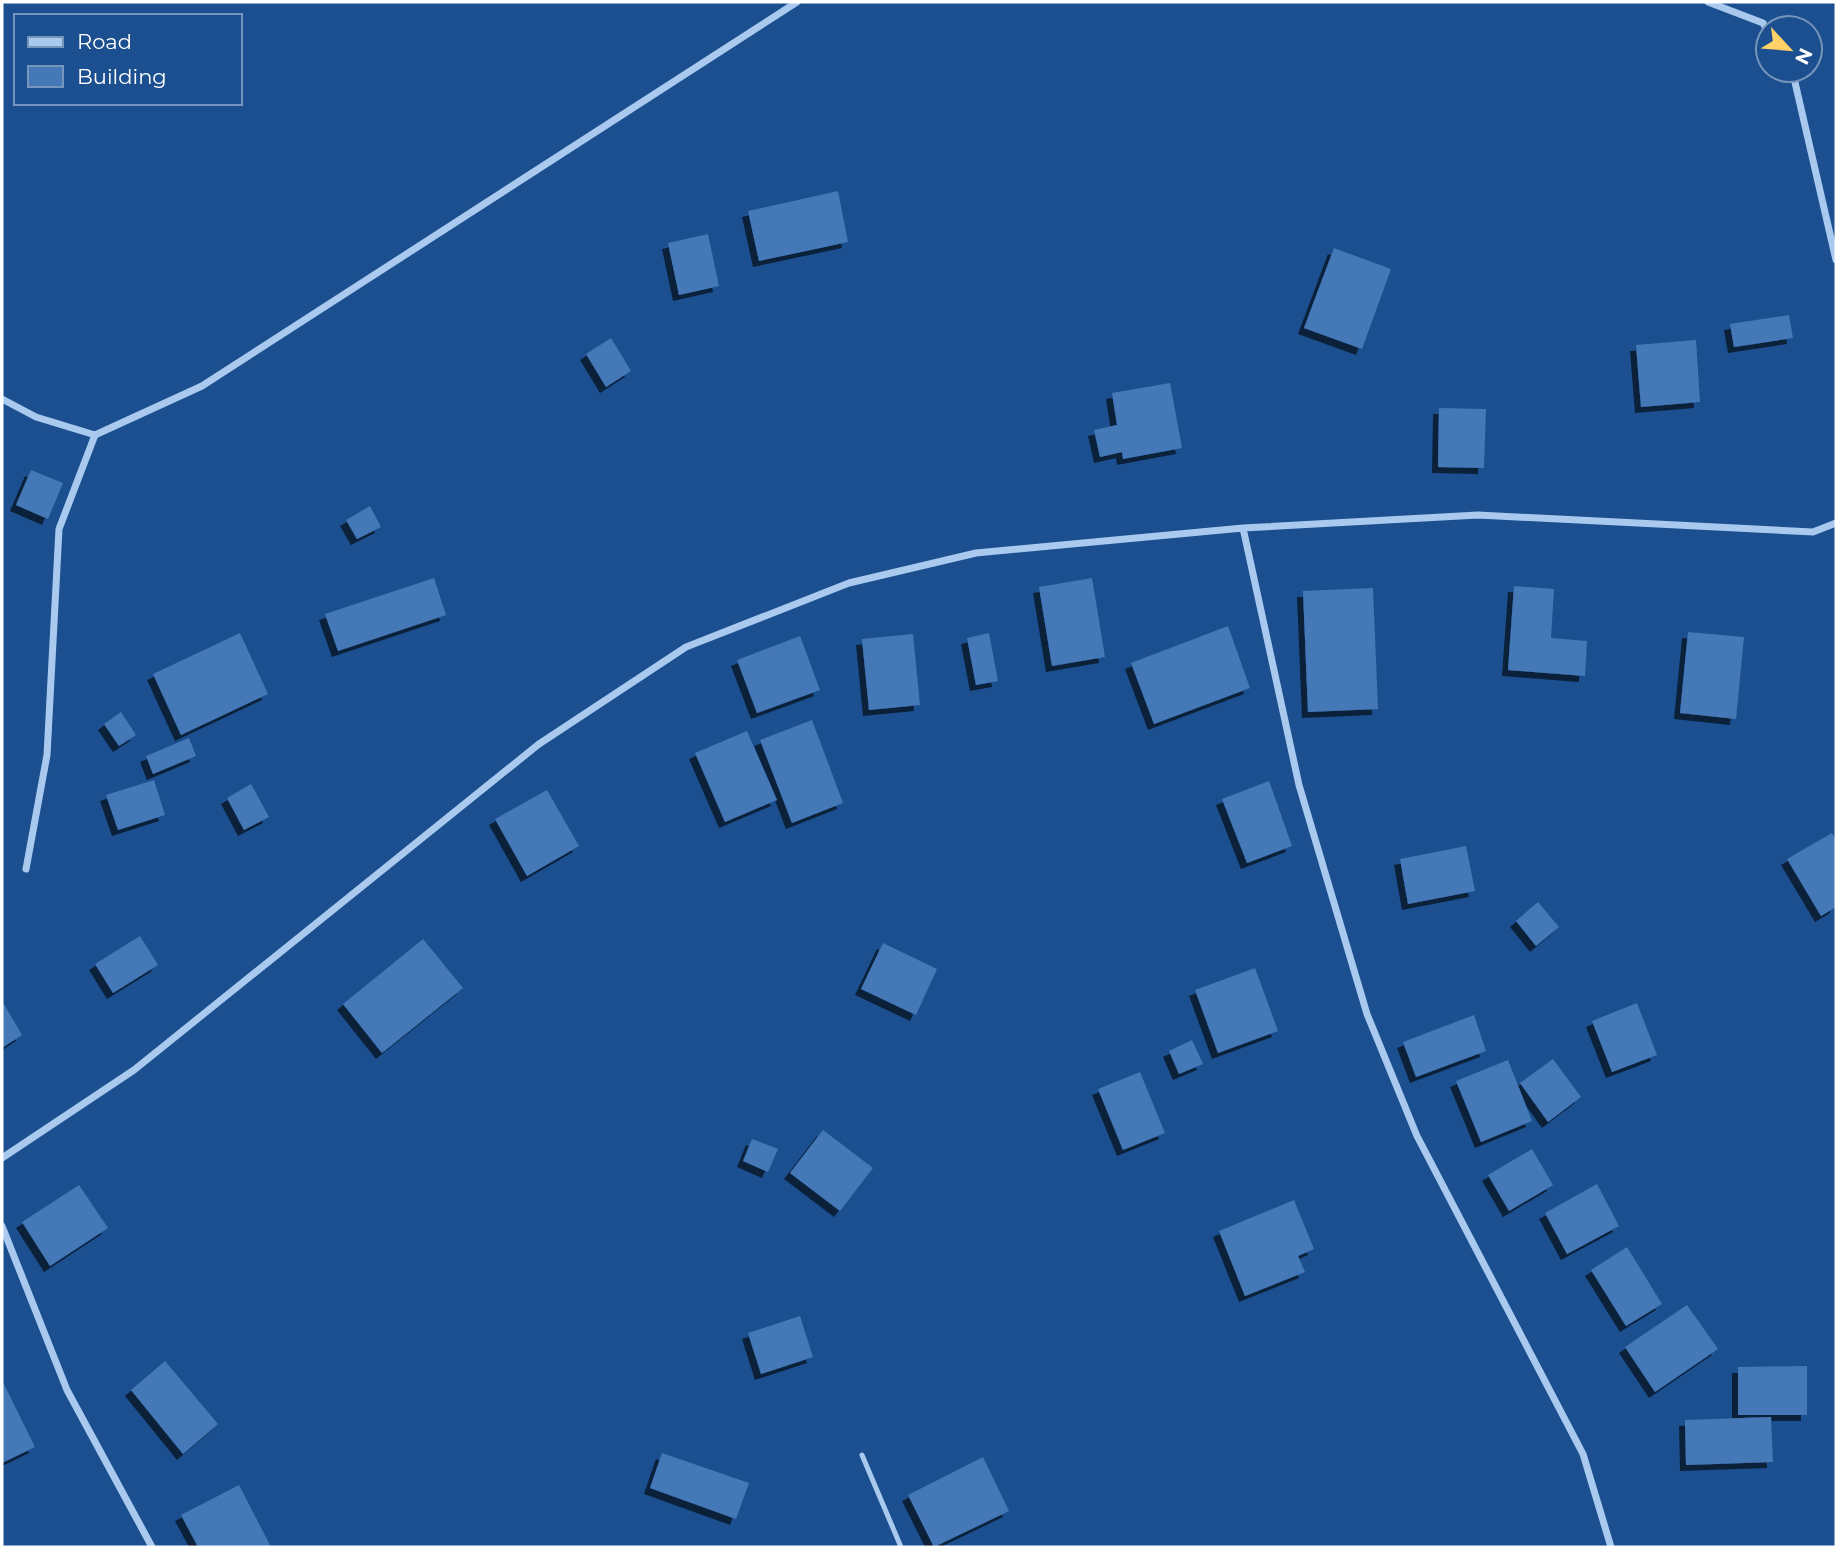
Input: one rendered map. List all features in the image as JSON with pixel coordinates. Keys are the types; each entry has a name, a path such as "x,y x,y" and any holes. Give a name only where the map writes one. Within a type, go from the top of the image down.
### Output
{"street":[{"path":"2,400 36,416 95,435 202,386 797,2"},
{"path":"1708,2 1754,20"},
{"path":"1795,84 1836,260"},
{"path":"26,869 47,755 59,529 95,435"},
{"path":"2,1158 134,1070 539,744 686,647 849,583 976,553 1243,528 1478,515 1813,533 1836,523"},
{"path":"1243,528 1299,785 1367,1014 1417,1136 1583,1454 1611,1547"},
{"path":"2,1226 66,1390 152,1547"}],"lane":[{"path":"862,1455 901,1547"}],"building":[{"path":"838,191 848,242 759,261 748,211"},
{"path":"708,234 719,286 679,295 668,243"},
{"path":"1334,248 1391,269 1362,349 1304,328"},
{"path":"1789,315 1793,338 1734,347 1730,324"},
{"path":"611,338 631,371 606,387 586,354"},
{"path":"1696,340 1700,402 1641,407 1636,345"},
{"path":"1170,383 1182,448 1123,459 1122,452 1100,457 1094,430 1117,425 1112,393"},
{"path":"1439,408 1486,409 1484,468 1438,467"},
{"path":"31,470 63,483 48,519 16,505"},
{"path":"370,506 381,527 357,539 346,520"},
{"path":"434,578 446,615 338,651 325,614"},
{"path":"1092,578 1105,657 1052,666 1039,587"},
{"path":"1514,586 1554,589 1551,638 1587,641 1585,676 1508,670"},
{"path":"1373,588 1378,709 1308,712 1303,591"},
{"path":"1228,626 1250,688 1154,724 1131,663"},
{"path":"1688,632 1744,637 1736,719 1680,713"},
{"path":"240,633 268,694 181,735 153,674"},
{"path":"989,633 998,681 976,685 967,638"},
{"path":"913,634 920,705 869,710 862,639"},
{"path":"800,636 820,690 757,713 737,660"},
{"path":"121,712 136,735 119,746 104,724"},
{"path":"812,720 843,803 792,823 760,740"},
{"path":"747,731 777,800 725,822 695,753"},
{"path":"189,738 196,756 153,774 146,756"},
{"path":"154,780 165,815 118,830 106,795"},
{"path":"1269,781 1292,846 1247,863 1222,799"},
{"path":"251,784 269,817 244,830 227,798"},
{"path":"547,790 579,846 527,876 495,819"},
{"path":"1832,833 1836,840 1836,907 1821,916 1787,859"},
{"path":"1466,846 1475,891 1408,904 1400,859"},
{"path":"1538,902 1559,927 1536,946 1516,921"},
{"path":"140,936 158,965 113,993 95,964"},
{"path":"423,939 463,988 382,1053 343,1004"},
{"path":"883,943 937,969 916,1015 861,989"},
{"path":"1255,968 1278,1031 1218,1053 1195,990"},
{"path":"2,1001 22,1035 2,1048"},
{"path":"1637,1003 1657,1055 1612,1072 1592,1021"},
{"path":"1474,1015 1486,1051 1416,1077 1403,1042"},
{"path":"1192,1040 1203,1064 1179,1074 1169,1051"},
{"path":"1553,1059 1581,1097 1548,1122 1520,1083"},
{"path":"1508,1060 1532,1121 1481,1142 1456,1081"},
{"path":"1140,1072 1165,1133 1123,1150 1098,1089"},
{"path":"823,1130 873,1168 840,1211 790,1173"},
{"path":"752,1139 778,1149 768,1172 743,1161"},
{"path":"1532,1149 1553,1185 1509,1211 1488,1175"},
{"path":"1597,1184 1619,1226 1567,1254 1545,1213"},
{"path":"79,1185 108,1228 50,1266 22,1222"},
{"path":"1294,1200 1314,1249 1298,1256 1305,1272 1245,1296 1219,1231"},
{"path":"1627,1247 1662,1304 1626,1326 1591,1270"},
{"path":"1687,1305 1718,1349 1655,1392 1625,1347"},
{"path":"800,1316 813,1357 761,1374 748,1333"},
{"path":"165,1361 218,1424 183,1454 131,1390"},
{"path":"1807,1366 1807,1415 1738,1415 1738,1367"},
{"path":"2,1380 35,1447 2,1463"},
{"path":"1771,1417 1773,1462 1686,1465 1685,1420"},
{"path":"662,1453 749,1483 736,1519 650,1488"},
{"path":"983,1457 1009,1511 934,1547 908,1495"},
{"path":"239,1485 271,1547 198,1547 181,1515"}]}
